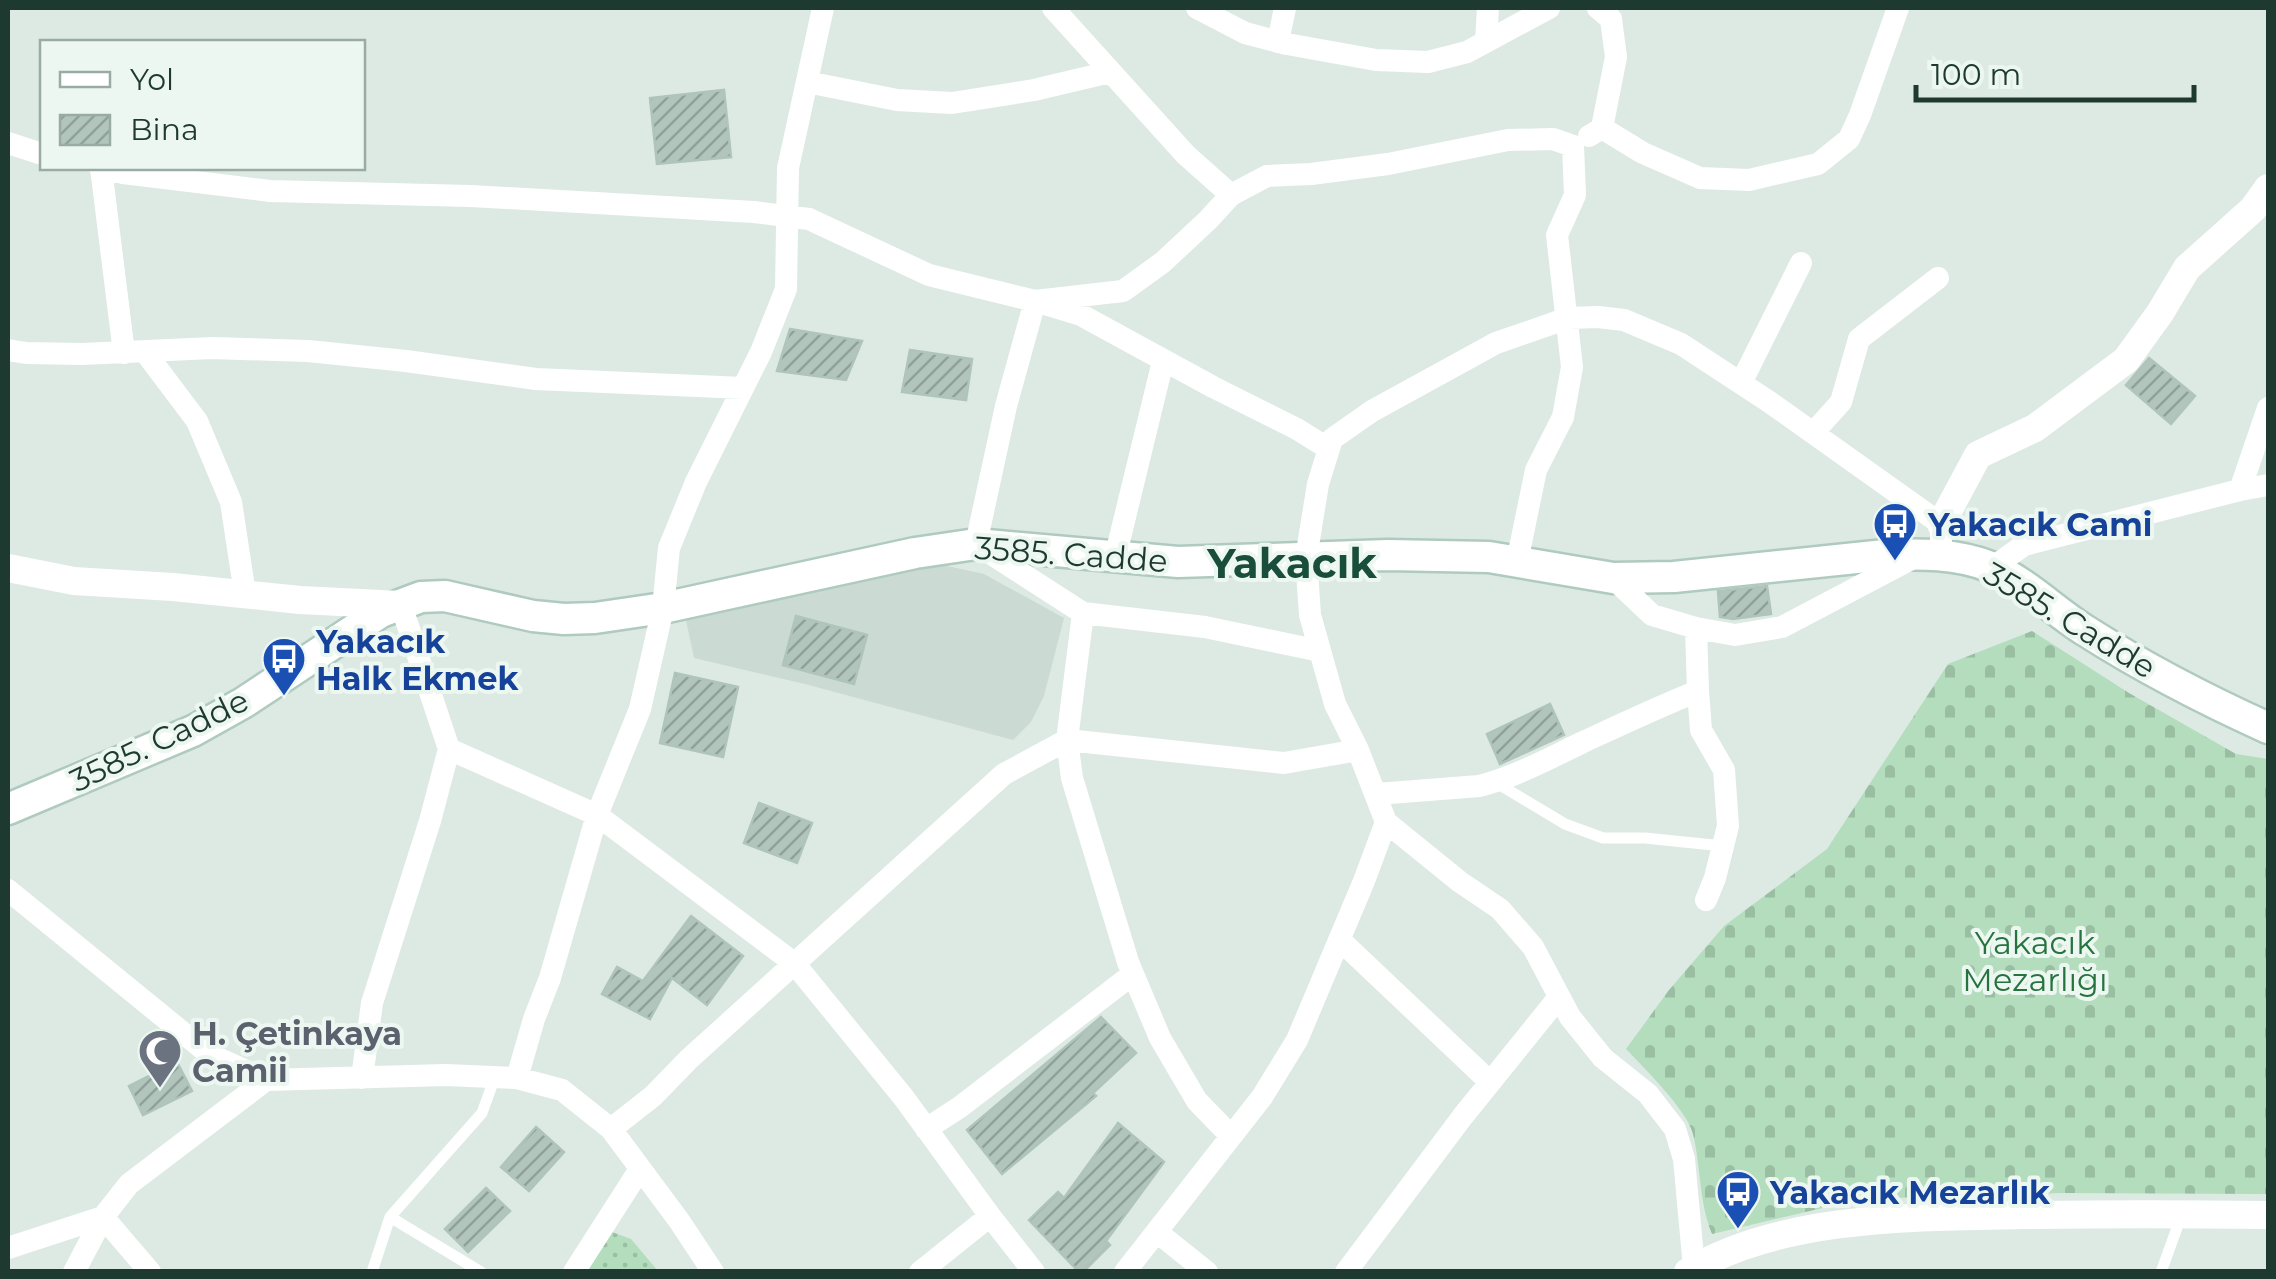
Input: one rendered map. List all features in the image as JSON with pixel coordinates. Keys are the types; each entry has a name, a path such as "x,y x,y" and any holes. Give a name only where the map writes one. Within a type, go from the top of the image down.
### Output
{"main road":[{"name":"3585. Cadde","path":"8,809 193,731 243,703 380,612 422,597 445,596 533,616 596,618 976,544 1178,562 1490,557 1613,578 1674,577 1885,555 1959,558 1992,568 2141,664 2268,728"}],"street":[{"path":"506,1078 550,978 597,815 640,708 663,608 669,548 786,290 788,168 823,8"},
{"path":"1053,8 1186,154 1231,195"},
{"path":"1198,8 1245,33 1278,42 1376,60 1428,62 1467,52 1549,8"},
{"path":"1278,42 1285,8"},
{"path":"1486,41 1488,8"},
{"path":"1573,146 1602,128 1616,57 1611,19 1598,8"},
{"path":"1602,128 1643,153 1700,178 1749,180 1818,164 1850,139 1898,8"},
{"path":"807,82 898,100 952,103 1034,90 1110,72"},
{"path":"1035,301 1123,291 1163,262 1231,195 1267,176 1388,164 1508,140 1553,139 1573,146"},
{"path":"8,144 40,153"},
{"path":"1518,562 1536,470 1563,417 1572,367 1557,235 1576,195 1573,146"},
{"path":"100,170 134,352 197,420 231,502 245,594"},
{"path":"109,170 270,191 472,196 754,212 809,219 929,275 1081,315 1329,449"},
{"path":"1613,578 1652,614 1735,635 1782,627 1930,555 1941,524 1978,455 2035,428 2126,360 2187,268 2253,208 2268,188"},
{"path":"1740,383 1801,263"},
{"path":"1813,433 1841,402 1859,338 1938,278"},
{"path":"1123,291 1123,338"},
{"path":"1035,301 1006,406 976,544 1084,614 1205,627 1320,650"},
{"path":"1941,524 1681,344 1624,320 1568,318 1496,343 1372,410 1332,439 1318,484 1306,558 1310,614 1335,704 1386,822 1500,909 1533,947 1570,1017 1603,1058 1648,1094 1675,1129 1684,1159 1691,1270 1716,1255 1750,1244 1834,1225 1978,1216 2268,1215"},
{"path":"8,350 134,352 212,348 308,352 536,379 744,388"},
{"path":"1115,558 1163,360"},
{"path":"2240,490 2268,408"},
{"path":"1992,568 2024,545 2268,485"},
{"path":"8,568 74,581 401,605 449,749 372,1003 362,1078"},
{"path":"1084,614 1067,740 1072,778 1133,974 1160,1038 1197,1101 1231,1136"},
{"path":"1696,628 1701,730 1724,770 1728,826 1706,900"},
{"path":"1377,794 1494,782 1698,691"},
{"path":"611,1129 653,1096 688,1058 1004,774 1067,740 1284,763 1358,750"},
{"path":"449,749 597,815 794,962 1034,1272"},
{"path":"1125,1272 1262,1097 1298,1040 1386,822"},
{"path":"8,890 209,1054 266,1080 446,1075 506,1078 562,1090 611,1129 712,1272"},
{"path":"1340,940 1490,1082"},
{"path":"926,1129 1133,974"},
{"path":"1346,1272 1559,997"},
{"path":"74,1272 103,1217 128,1184 266,1080"},
{"path":"574,1272 640,1168"},
{"path":"920,1272 990,1216"},
{"path":"8,1248 103,1217"},
{"path":"103,1217 150,1272"},
{"path":"1157,1232 1207,1272"}],"lane":[{"path":"1494,782 1564,824 1603,838 1722,846"},
{"path":"372,1272 390,1217 442,1161 506,1078"},
{"path":"2161,1272 2182,1214"},
{"path":"390,1217 480,1272"}],"shaded area":[{"path":"938,564 984,574 1064,618 1044,696 1031,722 1013,740 694,658 686,620"}],"green space":[{"name":"Yakacık Mezarlığı","path":"2032,631 2129,693 2236,754 2268,759 2268,1194 2062,1193 1861,1199 1712,1234 1689,1124 1626,1049 1669,990 1724,926 1827,849 1948,664"},
{"path":"612,1232 631,1239 658,1271 586,1272"}],"building":[{"path":"724,90 731,157 657,164 650,98"},
{"path":"790,329 862,341 846,380 777,371"},
{"path":"910,350 972,359 966,400 902,392"},
{"path":"2149,358 2195,396 2171,424 2126,385"},
{"path":"1767,586 1771,614 1720,617 1718,591"},
{"path":"796,616 867,635 854,684 783,665"},
{"path":"675,673 738,687 723,757 660,743"},
{"path":"1550,704 1564,735 1500,764 1487,734"},
{"path":"759,803 812,823 797,863 744,843"},
{"path":"691,916 743,956 707,1005 672,978 650,1019 602,994 617,967 643,981"},
{"path":"1101,1017 1136,1053 1093,1093 1096,1096 1002,1174 967,1130"},
{"name":"H. Çetinkaya Camii","path":"177,1062 192,1091 143,1115 129,1086"},
{"path":"1118,1123 1164,1162 1106,1241 1110,1245 1079,1272 1029,1220 1058,1192 1064,1198"},
{"path":"536,1127 564,1152 529,1191 501,1167"},
{"path":"486,1188 510,1211 468,1252 445,1229"}],"place":[{"name":"Yakacık Cami","path":"1895,562"},
{"name":"Yakacık Halk Ekmek","path":"284,697"},
{"name":"H. Çetinkaya Camii","path":"160,1089"},
{"name":"Yakacık Mezarlık","path":"1738,1230"}],"district":[{"name":"Yakacık","path":"1292,563"}]}
